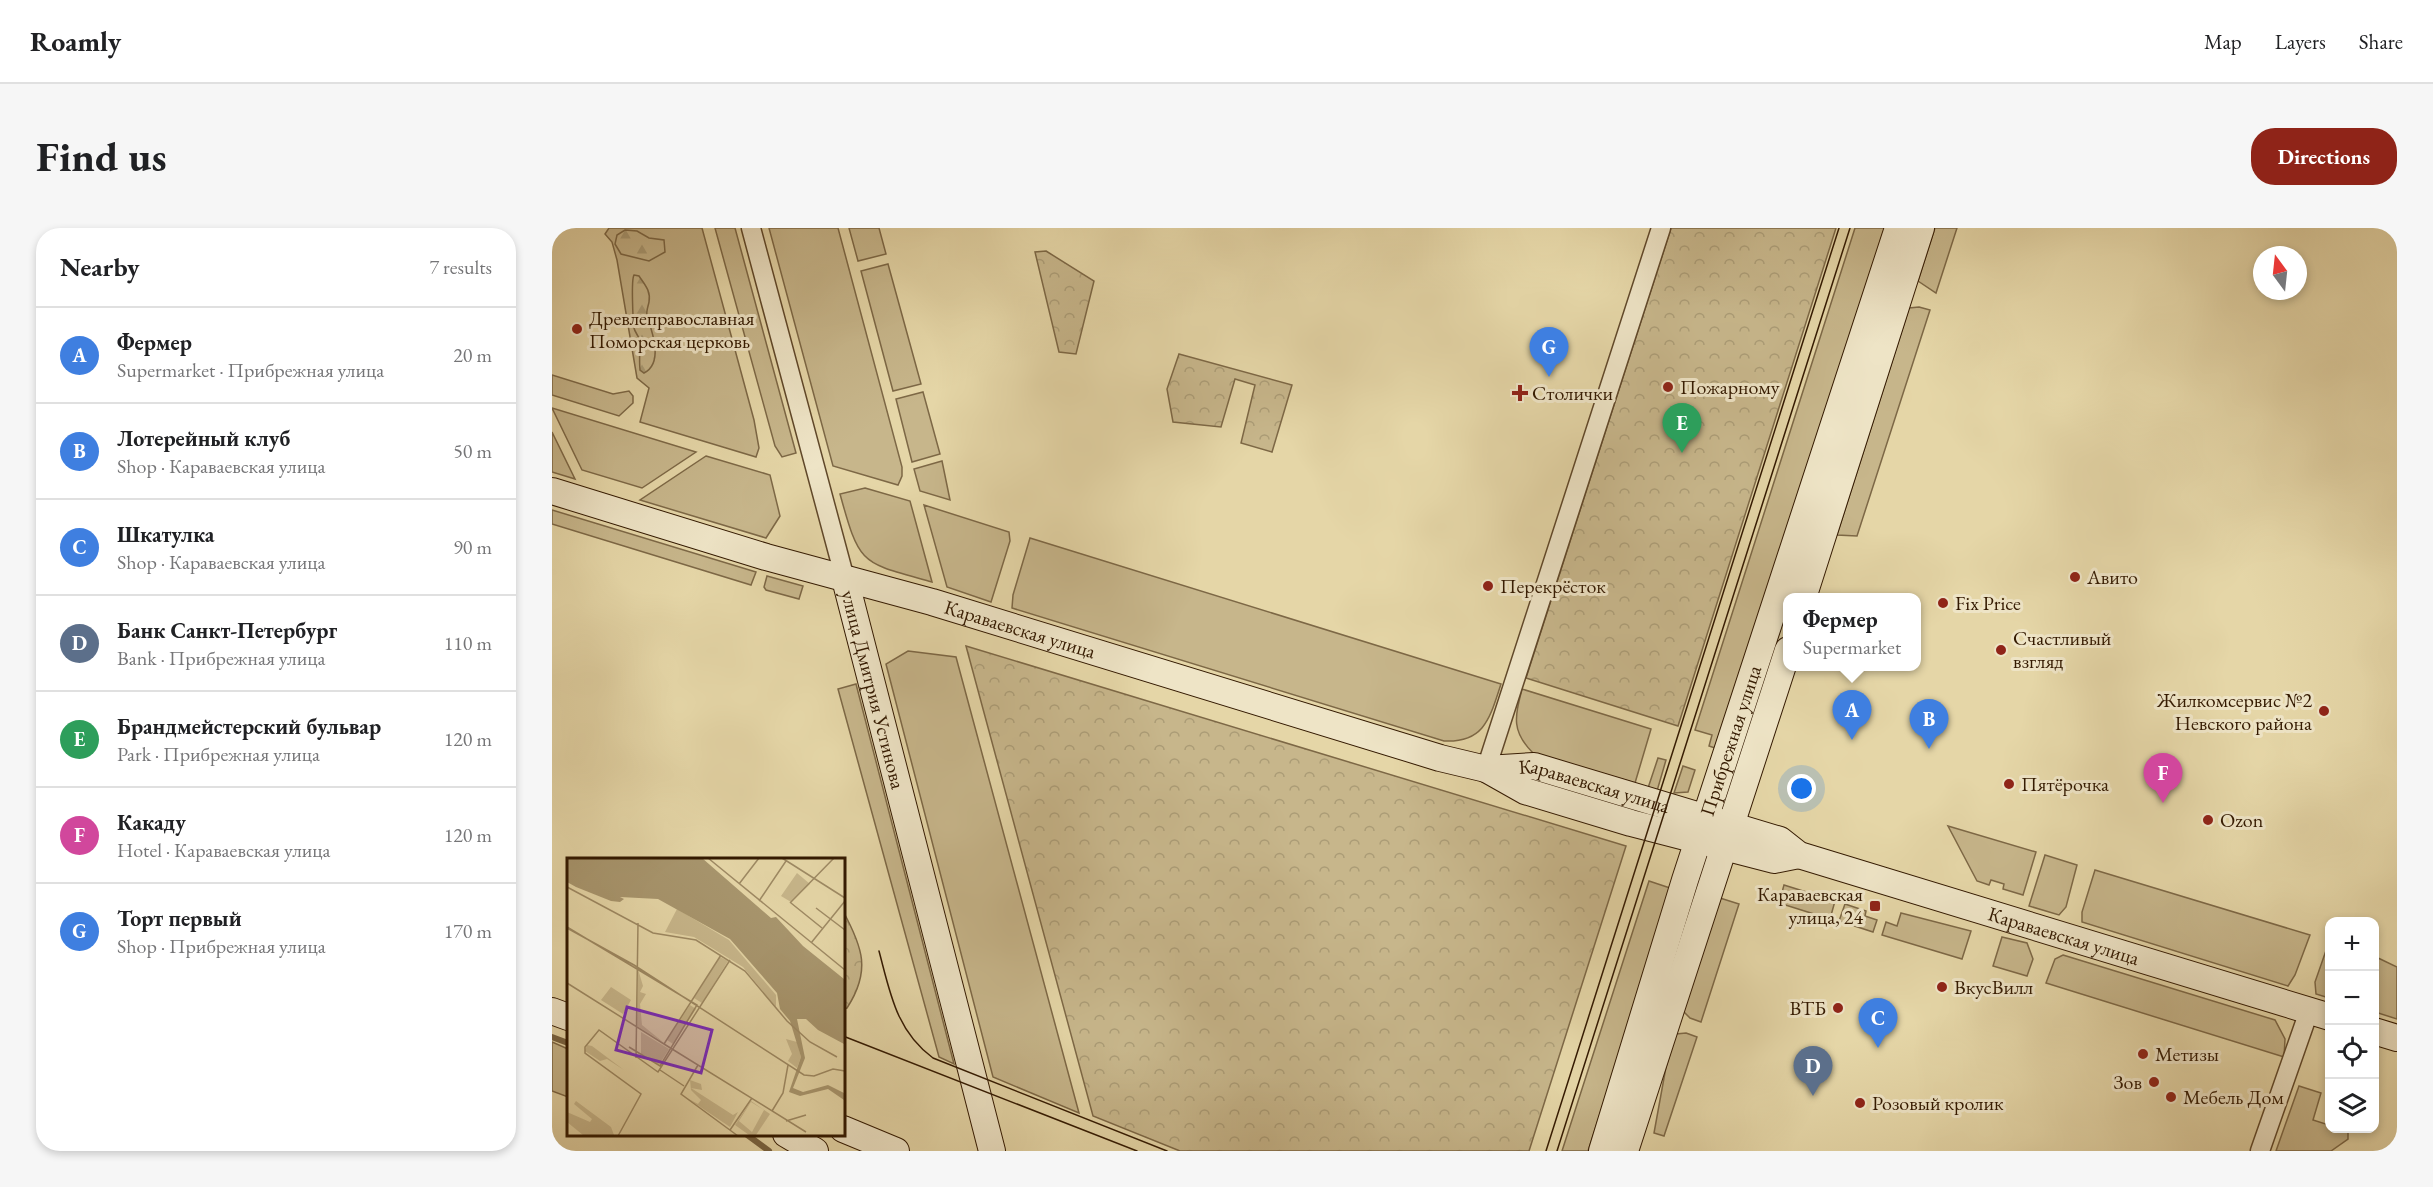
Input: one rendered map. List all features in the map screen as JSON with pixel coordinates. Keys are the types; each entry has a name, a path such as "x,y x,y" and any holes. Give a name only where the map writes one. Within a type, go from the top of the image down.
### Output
{"street":[{"name":"улица Дмитрия Устинова","path":"751,228 845,579 992,1151"},
{"path":"1486,769 1661,228"},
{"name":"Прибрежная улица","path":"1602,1151 1702,829 1898,228"},
{"path":"1804,593 1921,228"},
{"name":"Караваевская улица","path":"552,491 845,579 932,602 1440,758 1486,769 1534,766 1702,829 1728,836 1780,840 1799,855 2319,1014"},
{"name":"Прибрежная улица","path":"1625,1151 1783,666"},
{"path":"552,1011 567,1017"},
{"path":"2260,1151 2319,1014"},
{"path":"2379,1033 2397,1038"},
{"path":"844,1129 896,1151"},
{"path":"789,1136 815,1151"}],"green space":[{"path":"609,228 702,228 754,420 759,448 756,457 640,422 649,388 637,378 617,260 612,242 605,234"},
{"path":"715,228 735,228 796,453 782,457 775,446"},
{"path":"769,228 838,228 902,467 902,476 898,485 833,466"},
{"path":"849,228 879,228 886,254 858,261"},
{"path":"1671,228 1836,228 1678,726 1526,678"},
{"path":"1855,228 1885,228 1718,749 1709,746 1712,735 1695,730"},
{"path":"1935,228 1957,228 1936,293 1918,281"},
{"path":"625,230 637,231 649,238 664,240 665,252 649,261 621,254 615,244 617,235"},
{"path":"1046,251 1094,281 1076,354 1059,352 1035,252"},
{"path":"888,264 921,384 893,391 861,271"},
{"path":"634,275 639,276 648,291 647,314 655,346 654,362 644,373 640,370 640,341 634,328 632,292"},
{"path":"1919,307 1930,310 1857,536 1837,535 1909,308"},
{"path":"1179,354 1292,385 1272,452 1241,443 1255,385 1235,379 1221,427 1173,422 1167,389"},
{"path":"552,375 613,394 629,391 633,396 633,403 619,416 552,395"},
{"path":"923,392 940,454 912,462 896,399"},
{"path":"552,408 696,452 642,488 582,470"},
{"path":"552,432 575,479 552,472"},
{"path":"706,456 770,475 780,516 766,538 640,500"},
{"path":"942,461 950,500 920,491 914,469"},
{"path":"865,488 910,501 932,582 877,565 859,549 840,494"},
{"path":"924,505 1009,532 1010,541 991,602 947,587"},
{"path":"552,510 756,572 751,585 552,524"},
{"path":"1030,538 1501,684 1489,717 1477,733 1469,738 1444,741 1012,608 1013,595"},
{"path":"767,576 803,586 799,599 766,590 764,587"},
{"path":"966,646 1626,846 1529,1151 1180,1151 1093,1116"},
{"path":"908,651 956,657 1079,1113 993,1077 886,664"},
{"path":"856,684 954,1064 939,1057 838,689"},
{"path":"1522,689 1651,729 1635,783 1533,753 1521,738 1518,730 1517,716"},
{"path":"1658,758 1666,760 1657,791 1648,788"},
{"path":"1683,766 1695,770 1688,792 1674,793"},
{"path":"1948,826 2036,852 2023,895 2003,889 2004,884 1991,880 1989,885 1977,881"},
{"path":"2045,855 2077,865 2066,907 2059,915 2029,906"},
{"path":"2095,870 2310,935 2295,975 2288,986 2082,922 2082,912"},
{"path":"1649,881 1673,889 1588,1151 1562,1151"},
{"path":"1784,885 1835,901 1830,919 1779,903"},
{"path":"1720,898 1739,904 1701,1022 1690,1018 1683,1011"},
{"path":"1845,904 1866,911 1865,916 1877,920 1873,932 1839,921"},
{"path":"844,913 862,960 862,971 855,995 847,1008 844,1009"},
{"path":"1901,913 1971,931 1962,959 1882,935 1886,922 1897,926"},
{"path":"2002,937 2027,943 2033,959 2027,976 1993,966"},
{"path":"2325,953 2325,997 2316,994 2315,982"},
{"path":"2063,955 2275,1020 2285,1039 2284,1057 2046,983 2055,959"},
{"path":"2379,958 2397,967 2397,1019 2379,1013"},
{"path":"1686,1033 1697,1037 1664,1136 1654,1133 1666,1067 1676,1034"},
{"path":"552,1042 567,1049 567,1097 552,1091"},
{"path":"2299,1086 2321,1093 2313,1120 2325,1124 2325,1133 2348,1133 2348,1139 2331,1151 2276,1151"}],"waterway":[{"path":"552,1037 567,1043"},
{"path":"749,1136 769,1151"}],"tram line":[{"path":"1546,1151 1839,228"},
{"path":"1557,1151 1850,228"},
{"path":"879,951 896,1010 910,1036 933,1058 1167,1151"},
{"path":"844,1036 1137,1151"}],"place":[{"name":"Древлеправославная Поморская церковь","path":"577,329"},
{"name":"Торт первый","path":"1549,377"},
{"name":"Пожарному","path":"1668,387"},
{"name":"Столички","path":"1520,393"},
{"name":"Брандмейстерский бульвар","path":"1682,453"},
{"name":"Авито","path":"2075,577"},
{"name":"Перекрёсток","path":"1488,586"},
{"name":"Fix Price","path":"1943,603"},
{"name":"Счастливый взгляд","path":"2001,650"},
{"name":"Жилкомсервис №2 Невского района","path":"2324,711"},
{"name":"Фермер","path":"1852,740"},
{"name":"Лотерейный клуб","path":"1929,749"},
{"name":"Пятёрочка","path":"2009,784"},
{"name":"Какаду","path":"2163,803"},
{"name":"Ozon","path":"2208,820"},
{"name":"Караваевская улица, 24","path":"1875,906"},
{"name":"ВкусВилл","path":"1942,987"},
{"name":"ВТБ","path":"1838,1008"},
{"name":"Шкатулка","path":"1878,1048"},
{"name":"Метизы","path":"2143,1054"},
{"name":"Зов","path":"2154,1082"},
{"name":"Банк Санкт-Петербург","path":"1813,1096"},
{"name":"Мебель Дом","path":"2171,1097"},
{"name":"Розовый кролик","path":"1860,1103"}]}
